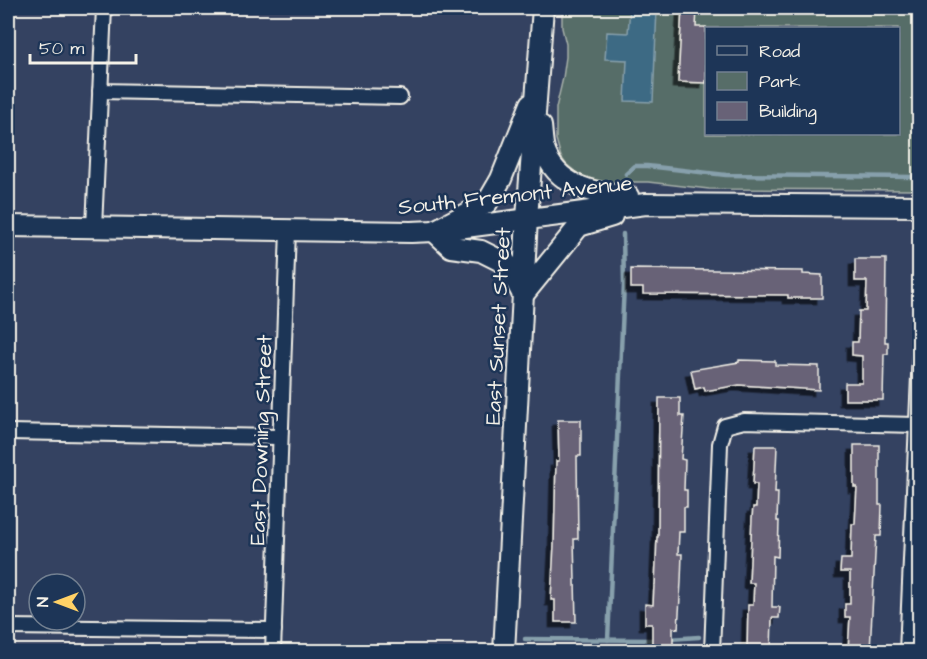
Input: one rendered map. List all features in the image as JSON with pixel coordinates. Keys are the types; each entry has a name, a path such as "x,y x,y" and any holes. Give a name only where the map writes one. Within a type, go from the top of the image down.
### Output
{"main road":[{"name":"East Sunset Street","path":"504,651 527,218 543,8"},
{"path":"537,91 544,150 556,171 577,186 598,194 642,197 658,203"},
{"path":"537,91 518,132 501,179 487,203 434,231 451,247 481,251 507,264 523,296 579,226 610,216 651,208 658,203"},
{"name":"South Fremont Avenue","path":"8,226 434,231 658,203 920,206"},
{"name":"East Sunset Street","path":"495,651 506,611"}],"street":[{"path":"94,227 104,8"},
{"path":"100,91 400,97"},
{"name":"East Downing Street","path":"273,651 288,230"},
{"path":"907,651 920,353"},
{"path":"711,651 720,444 725,426 744,422 917,425"},
{"path":"8,432 280,437"},
{"path":"8,627 274,630"}],"green space":[{"path":"562,8 919,8 919,190 709,189 648,182 600,182 582,177 561,157 556,139 556,108 563,78 566,44 562,28"}],"water":[{"path":"630,8 657,8 653,102 625,101 627,60 605,59 607,32 628,33"}],"building":[{"path":"682,8 697,9 696,27 705,27 705,83 678,82"},
{"path":"855,259 886,259 885,342 888,342 888,354 884,354 883,400 845,400 845,383 862,383 862,356 852,355 852,342 858,342 859,311 866,311 867,281 855,281"},
{"path":"631,269 803,271 803,274 822,275 822,298 788,298 788,295 643,294 643,288 631,288"},
{"path":"739,360 775,361 775,365 819,366 819,390 739,385 705,391 704,387 695,389 691,370 739,362"},
{"path":"659,398 680,398 680,416 684,416 681,459 685,460 684,490 687,490 687,507 684,507 684,532 679,532 678,554 682,554 681,582 678,629 673,628 673,651 652,651 652,624 645,624 645,604 653,605 658,537"},
{"path":"558,420 581,420 581,456 577,456 578,539 574,539 576,622 555,622 555,600 551,600 556,461 559,461"},
{"path":"854,445 879,445 881,536 876,536 870,651 848,651 850,617 845,617 845,604 850,604 850,572 840,572 841,559 851,559 852,524 855,524 857,487 854,487"},
{"path":"755,446 777,446 775,493 778,493 778,557 773,556 772,607 780,607 779,618 772,618 771,651 747,651 748,605 753,605 754,583 749,583 753,507 756,507 757,484 753,484"}],"waterway":[{"path":"626,174 635,166 647,166 726,175 913,177"},
{"path":"608,640 624,284 623,234"},
{"path":"669,639 699,637"},
{"path":"525,639 658,640"}]}
